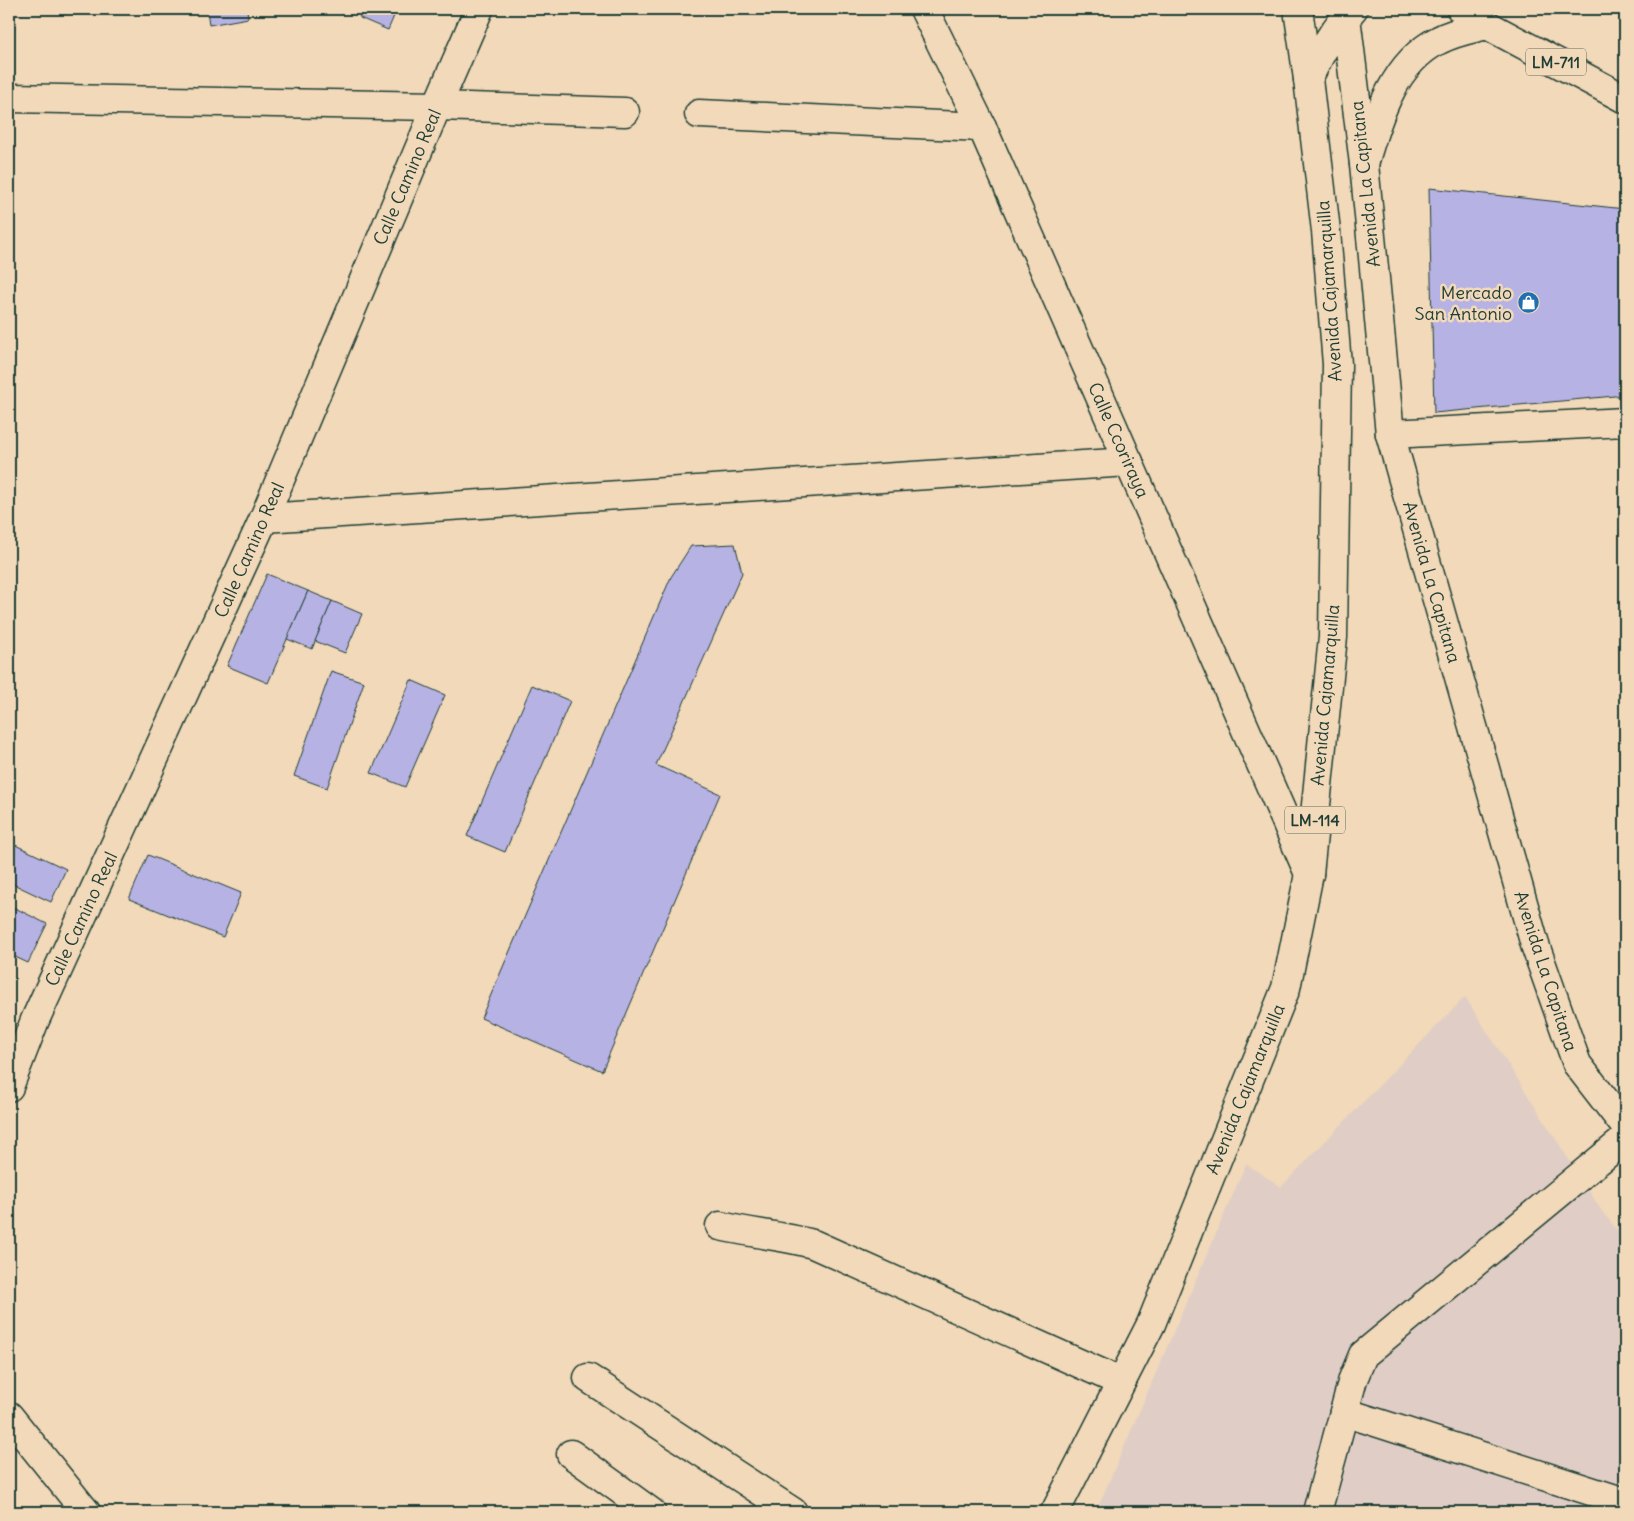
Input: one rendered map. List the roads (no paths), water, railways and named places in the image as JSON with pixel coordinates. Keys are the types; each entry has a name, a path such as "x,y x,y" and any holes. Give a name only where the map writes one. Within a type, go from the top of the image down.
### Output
{"street":[{"name":"Calle Camino Real","path":"9,1088 35,1020 264,518 436,106 479,9"},
{"name":"Calle Ccoriraya","path":"924,9 982,127 1309,874"},
{"name":"Avenida Cajamarquilla","path":"1054,1512 1151,1324 1286,988 1309,874 1333,638 1337,364 1326,231 1298,9"},
{"name":"LM-711","path":"1461,9 1487,25 1625,99"},
{"path":"1308,79 1327,43 1348,11"},
{"name":"Avenida La Capitana","path":"1348,11 1390,434 1534,946 1576,1064 1625,1126"},
{"path":"1364,164 1383,104 1411,61 1441,39 1487,25"},
{"path":"9,98 436,106 625,112"},
{"path":"699,114 982,127"},
{"path":"1390,434 1625,422"},
{"path":"264,518 1129,462"},
{"path":"1317,1512 1353,1379 1363,1355 1625,1139"},
{"path":"720,1226 750,1233 783,1236 813,1244 1121,1382"},
{"path":"588,1378 793,1512"},
{"path":"1344,1412 1625,1502"},
{"path":"9,1416 86,1512"},
{"path":"572,1454 651,1512"}],"place":[{"name":"Mercado San Antonio","path":"1528,302"}]}
